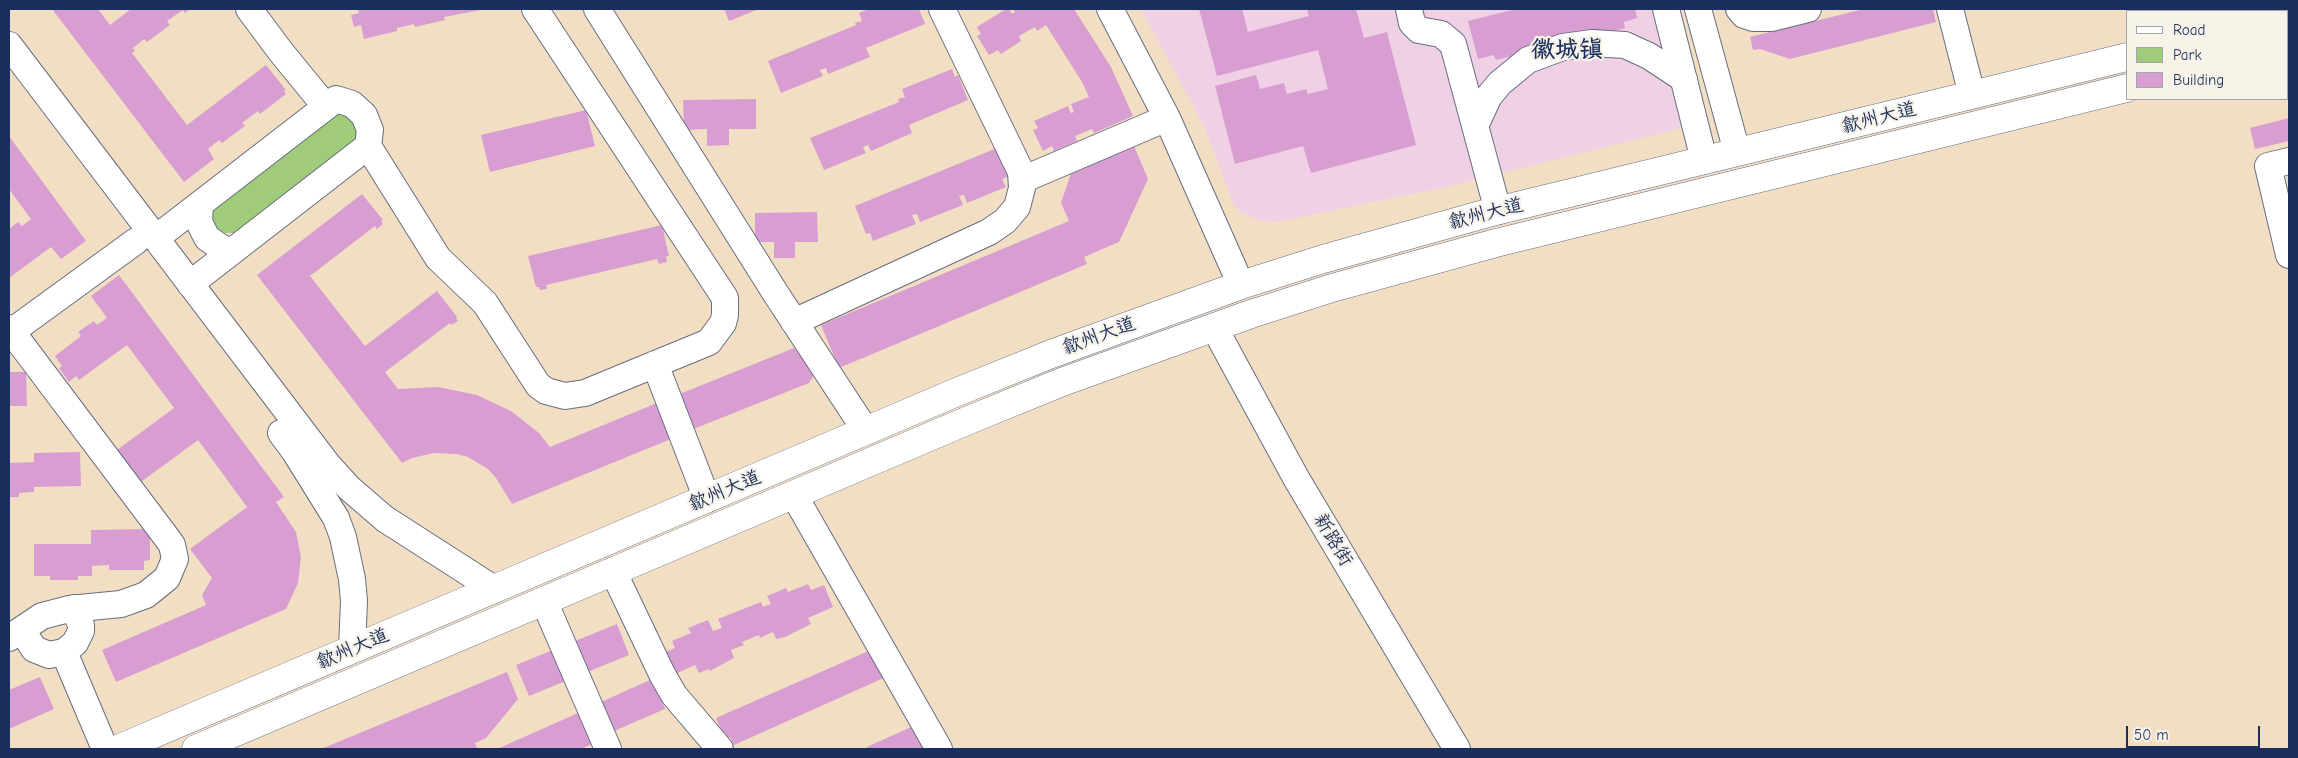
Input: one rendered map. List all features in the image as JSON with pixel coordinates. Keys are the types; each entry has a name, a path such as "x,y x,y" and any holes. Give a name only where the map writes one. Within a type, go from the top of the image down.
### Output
{"highway":[{"name":"歙州大道","path":"118,749 1050,354 1242,285 1378,243 1498,211 2126,57"},
{"name":"歙州大道","path":"196,749 1062,382 1214,327 1332,288 1496,243 2126,88"}],"street":[{"path":"249,9 280,52 326,107"},
{"path":"74,608 81,625 81,631 75,643 64,652 49,654 34,650 15,634 42,616 74,608 120,604 146,595 170,573 175,559 174,552 167,538 10,330 200,204 336,100 352,104 364,115 370,130 368,146 438,258 485,303 538,385 554,394 575,396 709,342 714,337 725,315 724,298 535,9"},
{"path":"597,9 794,322 866,431"},
{"path":"794,322 998,227 1012,214 1017,206 1021,197 1021,172 942,9"},
{"path":"1110,9 1167,118 1242,285"},
{"path":"1408,9 1412,23 1419,30 1441,34 1453,44 1498,211"},
{"path":"1666,9 1704,160"},
{"path":"1698,9 1736,152"},
{"path":"1739,9 1744,15 1753,18 1772,18 1808,9"},
{"path":"1950,9 1972,95"},
{"path":"1475,126 1489,96 1500,83 1528,60 1563,47 1592,43 1625,45 1649,56 1684,79"},
{"path":"9,45 296,452 336,518 348,557 352,579 354,601 352,650"},
{"path":"9,73 146,240 190,284 309,441 349,488 385,519 494,589"},
{"path":"1022,180 1167,118"},
{"path":"190,284 368,146"},
{"path":"2289,161 2268,166 2289,255"},
{"path":"200,204 199,222 207,238 223,249 233,250"},
{"name":"新路街","path":"1214,327 1296,478 1457,749"},
{"path":"655,364 706,499"},
{"path":"794,495 939,749"},
{"path":"614,571 670,688 720,749"},
{"path":"544,601 608,749"},
{"path":"64,652 105,749"}],"shaded area":[{"path":"1141,9 1676,9 1705,122 1446,187 1277,222 1260,221 1242,213 1234,206 1204,126"}],"green space":[{"path":"343,112 358,121 358,139 236,233 224,233 215,226 212,220 214,207 331,115"}],"building":[{"path":"52,9 98,9 110,25 131,9 190,9 185,13 183,10 167,21 170,25 147,42 144,39 133,48 135,51 132,53 187,125 266,65 286,90 284,91 286,94 260,114 258,111 242,123 245,126 222,143 219,140 208,149 214,159 184,182"},
{"path":"358,9 486,9 444,17 445,20 415,27 414,24 397,28 397,31 364,39 361,25 354,27 351,15 359,13"},
{"path":"724,9 759,9 729,21"},
{"path":"869,9 919,9 925,24 866,48 870,57 828,74 826,68 820,70 823,76 781,93 768,61 856,25 855,23 862,21 859,13"},
{"path":"1009,9 1012,14 1015,12 1013,9 1074,9 1111,67 1133,116 1094,133 1092,129 1075,136 1077,141 1054,151 1052,146 1043,151 1033,130 1038,128 1034,121 1068,106 1071,113 1074,112 1071,104 1089,97 1082,82 1046,25 1037,31 1035,27 1019,36 1021,41 1001,54 998,50 989,55 977,36 981,34 977,27"},
{"path":"1199,9 1242,9 1248,32 1309,16 1307,9 1356,9 1364,38 1387,32 1416,145 1311,173 1303,146 1235,164 1215,86 1256,75 1260,89 1284,83 1287,94 1306,89 1308,94 1328,89 1318,50 1217,76"},
{"path":"1516,9 1635,9 1637,18 1624,22 1625,28 1496,60 1494,55 1478,59 1468,21"},
{"path":"1864,9 1933,9 1936,22 1790,59 1760,49 1753,50 1750,37"},
{"path":"952,69 955,77 958,75 968,100 909,125 912,133 871,151 868,145 863,147 866,153 824,170 810,138 899,102 898,99 905,97 902,89"},
{"path":"756,99 756,129 729,129 729,145 707,146 707,129 684,130 683,100"},
{"path":"586,110 595,146 490,172 481,135"},
{"path":"2289,118 2289,141 2255,149 2250,128"},
{"path":"9,136 86,241 61,259 51,247 9,278 9,229 18,222 22,226 31,219 9,189"},
{"path":"1134,146 1148,179 1119,242 1084,257 1087,264 839,368 821,325 1069,221 1061,203 1071,173"},
{"path":"997,148 1009,176 1002,179 1006,187 967,203 964,195 959,196 963,205 920,222 917,214 912,215 916,224 873,241 870,233 866,234 855,206"},
{"path":"362,194 383,220 381,221 383,224 377,229 375,226 310,276 365,346 437,291 458,321 451,325 450,323 385,372 398,389 438,387 477,395 511,411 539,433 550,447 657,403 671,439 512,504 496,478 488,469 468,457 457,454 434,453 412,458 402,463 257,275"},
{"path":"817,212 818,242 795,242 795,258 774,258 774,242 755,242 755,213"},
{"path":"662,225 669,256 666,256 667,262 659,264 657,259 546,285 547,289 540,290 539,287 536,287 528,256"},
{"path":"119,275 284,497 276,502 296,532 301,557 298,583 286,609 116,682 102,650 206,605 202,595 212,578 190,549 247,507 198,440 141,482 117,450 174,408 127,345 79,380 76,376 69,382 59,368 62,366 55,356 81,336 78,332 94,321 97,325 107,318 91,296"},
{"path":"794,348 815,373 809,383 691,430 677,395"},
{"path":"9,372 26,372 27,406 9,406"},
{"path":"80,452 81,486 34,487 34,492 19,493 19,497 9,497 9,463 34,462 34,453"},
{"path":"150,529 150,560 144,561 144,570 109,570 109,565 92,566 92,576 78,576 78,580 50,580 50,576 34,576 34,544 91,544 91,530"},
{"path":"808,584 811,590 824,585 833,607 808,618 811,624 785,637 776,639 773,632 760,638 759,635 742,642 744,645 731,650 734,658 710,671 709,669 699,673 695,665 673,675 663,653 675,648 672,641 691,633 688,628 708,620 713,631 722,628 718,619 761,602 763,607 771,604 767,596 786,588 788,592"},
{"path":"617,624 629,655 529,696 516,665"},
{"path":"873,649 886,677 734,745 730,737 725,740 716,718"},
{"path":"507,672 518,699 486,738 475,743 477,749 321,749"},
{"path":"40,677 54,709 9,729 9,690"},
{"path":"652,679 665,709 614,731 601,702"},
{"path":"578,713 592,744 581,749 497,749"},
{"path":"920,723 932,749 868,749 867,747"}],"district":[{"name":"徽城镇","path":"1567,50"}]}
